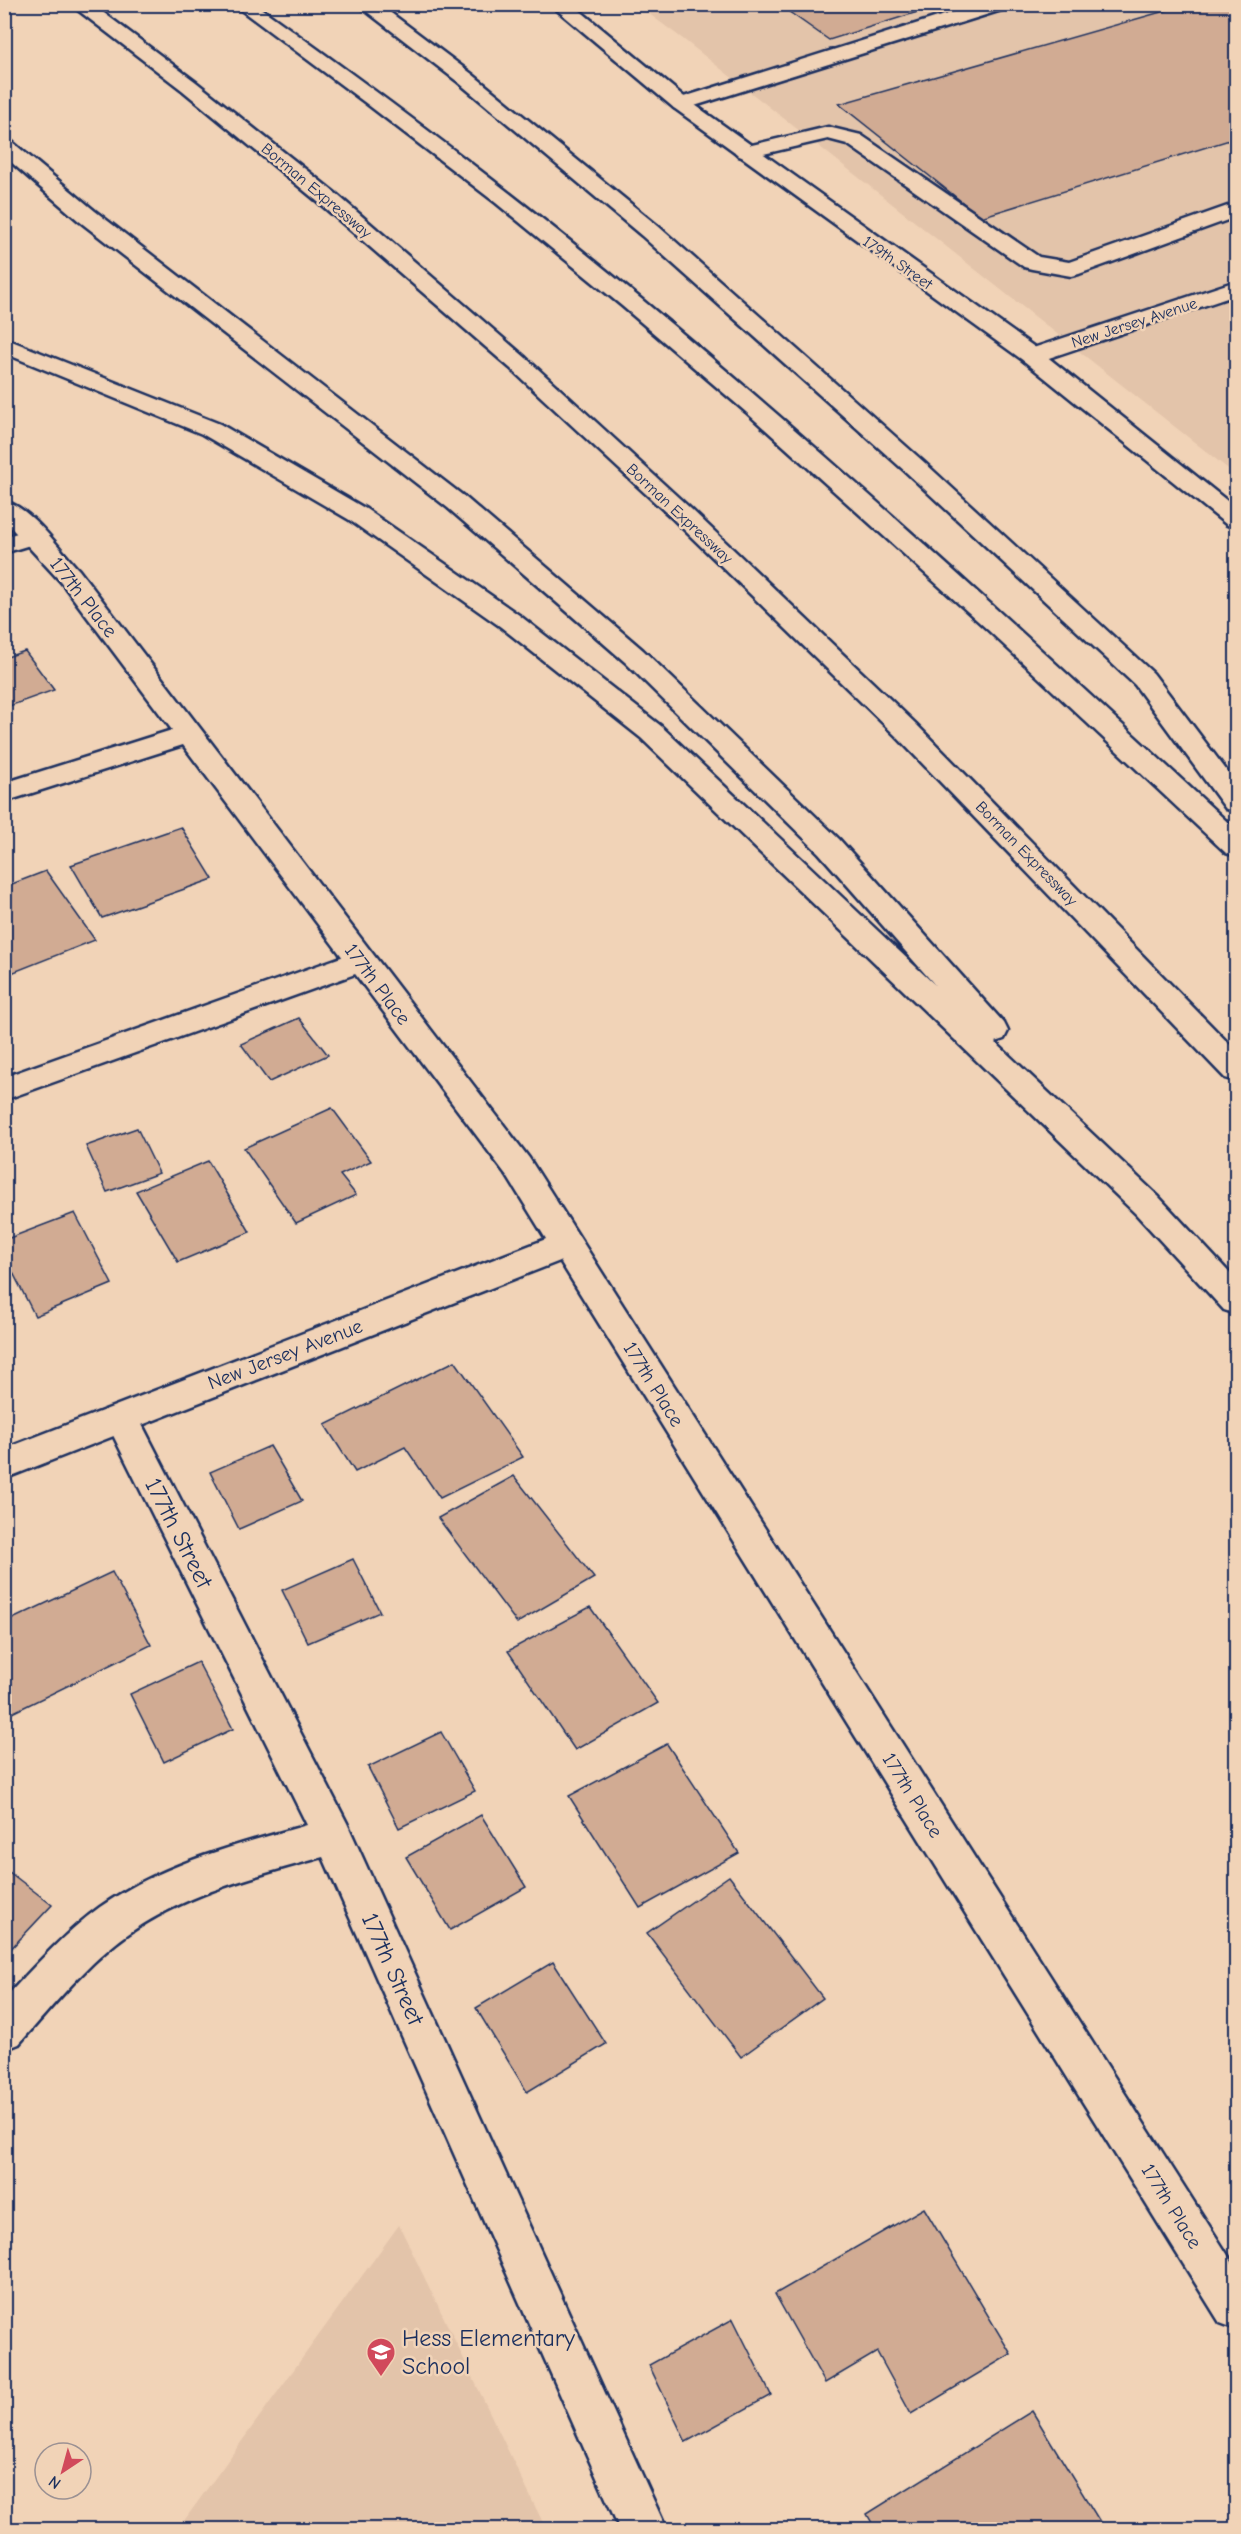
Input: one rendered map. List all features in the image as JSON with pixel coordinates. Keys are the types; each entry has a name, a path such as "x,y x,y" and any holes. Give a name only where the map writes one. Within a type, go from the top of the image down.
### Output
{"main road":[{"name":"Borman Expressway","path":"79,4 189,86 326,197 518,363 674,506 906,730 1236,1070"},
{"path":"242,4 303,46 516,209 746,399 1007,631 1236,846"},
{"path":"366,4 465,78 650,231 916,468 1144,679 1236,801"},
{"name":"179th Street","path":"559,4 681,104 1032,357 1236,520"},
{"path":"681,104 1001,4"},
{"path":"746,152 828,133 854,139 1032,262 1071,269 1236,210"},
{"path":"4,145 87,216 457,503 634,656 829,846 1147,1205 1236,1301"},
{"name":"New Jersey Avenue","path":"1032,357 1236,288"},
{"path":"4,345 211,429 357,514 510,621 651,732 1147,1205"},
{"name":"177th Place","path":"4,508 19,540 70,576 518,1167 1236,2307"},
{"path":"4,793 188,734"},
{"path":"4,1089 361,961"},
{"name":"New Jersey Avenue","path":"4,1464 566,1245"},
{"name":"177th Street","path":"122,1419 333,1836 644,2529"},
{"path":"4,2030 40,1990 114,1921 156,1895 201,1874 333,1836"}],"shaded area":[{"path":"637,5 1236,5 1236,475 683,39"},
{"name":"Hess Elementary School","path":"399,2225 546,2529 178,2529"}],"building":[{"path":"778,4 943,4 829,40"},
{"path":"1189,4 1236,4 1236,138 981,217 839,104"},
{"path":"25,651 54,690 4,708 4,658"},
{"path":"181,827 213,879 102,918 71,865"},
{"path":"46,871 95,940 4,976 4,887"},
{"path":"299,1018 328,1055 269,1082 241,1044"},
{"path":"332,1108 371,1161 340,1175 356,1195 296,1223 244,1148"},
{"path":"137,1128 159,1173 107,1192 86,1146"},
{"path":"208,1161 250,1232 178,1262 136,1191"},
{"path":"75,1213 112,1284 35,1316 4,1255 4,1240"},
{"path":"455,1361 523,1457 440,1498 405,1447 355,1472 325,1425"},
{"path":"270,1446 302,1501 239,1529 210,1472"},
{"path":"514,1476 594,1578 517,1623 438,1518"},
{"path":"353,1559 380,1612 308,1643 282,1590"},
{"path":"112,1572 151,1645 10,1714 4,1703 4,1623"},
{"path":"590,1607 658,1703 575,1750 508,1651"},
{"path":"198,1662 233,1729 164,1762 130,1694"},
{"path":"441,1732 475,1791 399,1828 368,1767"},
{"path":"667,1744 739,1853 640,1908 569,1796"},
{"path":"481,1815 526,1887 450,1930 406,1857"},
{"path":"4,1868 52,1905 4,1956"},
{"path":"729,1876 823,1998 741,2057 647,1933"},
{"path":"553,1962 606,2044 527,2092 476,2008"},
{"path":"924,2208 1011,2354 911,2414 877,2352 825,2383 775,2294"},
{"path":"733,2319 771,2395 686,2442 649,2365"},
{"path":"1032,2411 1105,2530 876,2530 867,2514"}],"place":[{"name":"Hess Elementary School","path":"381,2378"}]}
